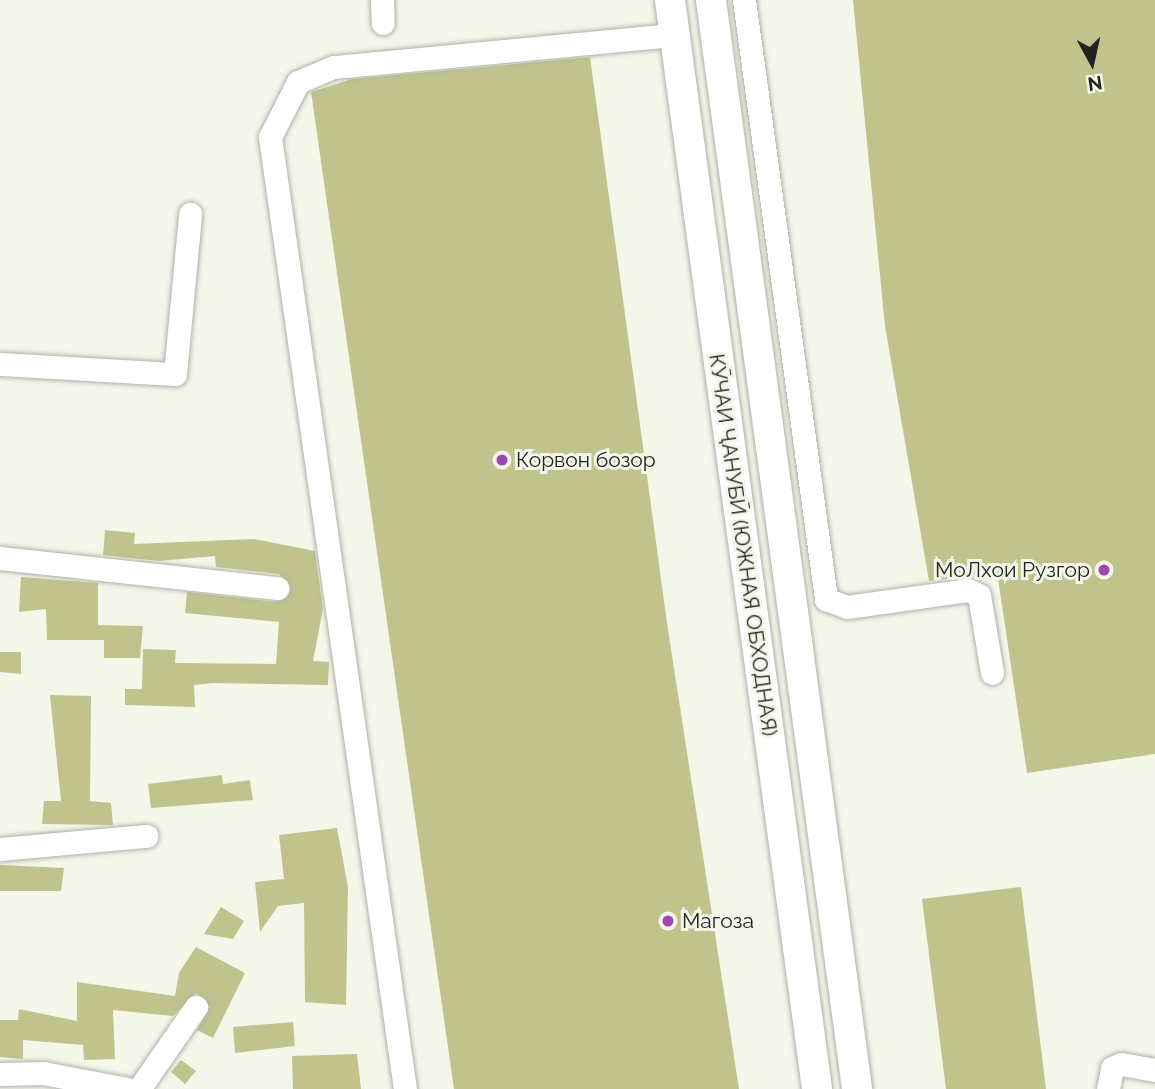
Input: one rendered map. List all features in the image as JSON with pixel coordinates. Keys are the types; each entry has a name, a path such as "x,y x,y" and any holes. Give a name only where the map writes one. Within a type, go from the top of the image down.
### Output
{"main road":[{"name":"КӮЧАИ ҶАНУБӢ (ЮЖНАЯ ОБХОДНАЯ)","path":"670,0 817,1089"},
{"name":"КӮЧАИ ҶАНУБӢ (ЮЖНАЯ ОБХОДНАЯ)","path":"711,0 857,1089"}],"street":[{"path":"744,0 826,599 847,607 968,590 979,596 992,673"},
{"path":"405,1089 270,137 298,82 334,67 674,35"},
{"path":"0,364 175,374 190,214"},
{"path":"0,558 277,589"},
{"path":"0,849 146,836"},
{"path":"139,1089 196,1007"},
{"path":"1108,1089 1112,1068 1121,1064 1155,1070"},
{"path":"0,1074 43,1073 127,1089"}],"building":[{"path":"853,0 1155,0 1155,754 1027,773 997,572 929,581 885,326"},
{"name":"Корвон бозор","path":"590,57 667,623 739,1089 454,1089 311,92 352,79"},
{"path":"105,530 135,533 134,544 254,539 315,551 323,609 313,661 329,662 328,685 213,683 194,685 195,707 125,705 125,689 142,689 143,649 176,650 175,663 276,664 279,622 185,613 187,592 276,602 291,589 279,574 216,567 215,556 159,561 103,555"},
{"path":"21,577 98,583 98,625 143,626 140,658 104,658 104,640 47,640 46,609 19,612"},
{"path":"0,652 21,652 21,674 0,672"},
{"path":"50,695 91,696 90,801 111,803 113,825 42,824 44,801 61,801"},
{"path":"222,775 223,784 250,780 253,800 151,808 148,784"},
{"path":"337,828 348,887 346,1005 305,1002 304,903 278,906 260,932 255,882 284,879 279,835"},
{"path":"0,865 64,868 61,891 0,891"},
{"path":"1021,887 1046,1089 946,1089 922,899"},
{"path":"221,907 244,921 233,939 204,934"},
{"path":"196,947 245,973 213,1038 197,1030 210,1007 196,993 173,1016 113,1010 115,1059 84,1060 83,1045 23,1040 23,1059 0,1057 0,1020 18,1020 19,1009 77,1021 77,982 175,996 179,973"},
{"path":"293,1022 295,1046 235,1053 233,1027"},
{"path":"357,1054 361,1089 293,1089 292,1056"},
{"path":"181,1060 196,1071 185,1084 171,1072"}],"place":[{"name":"Корвон бозор","path":"502,460"},
{"name":"МоЛхои Рузгор","path":"1104,570"},
{"name":"Магоза","path":"668,921"}]}
